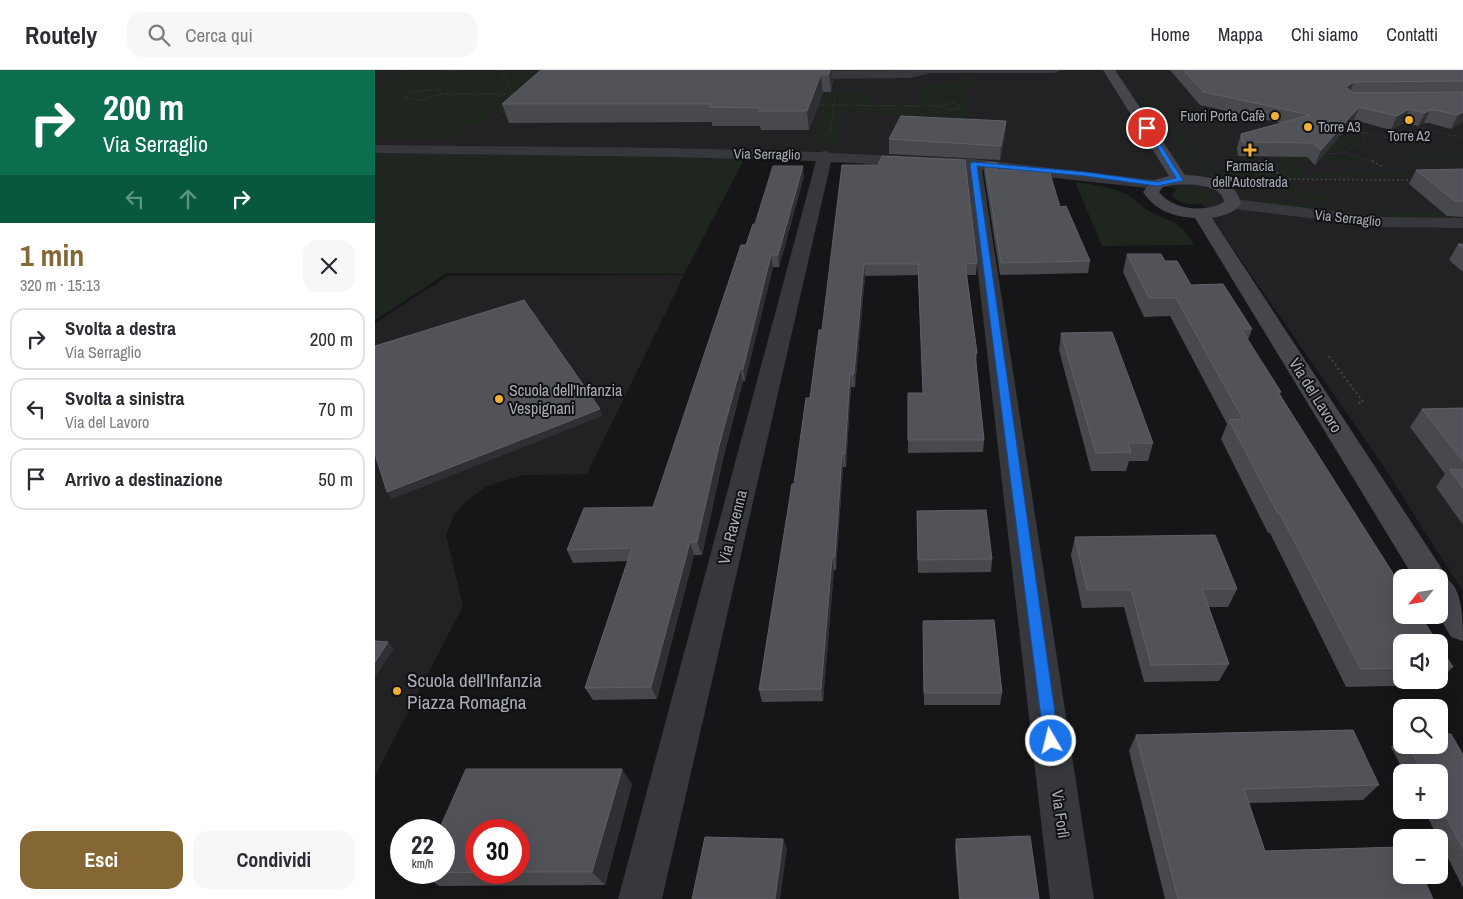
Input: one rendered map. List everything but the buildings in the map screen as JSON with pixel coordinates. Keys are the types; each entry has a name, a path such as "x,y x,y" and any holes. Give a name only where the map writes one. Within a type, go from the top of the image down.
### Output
{"main road":[{"path":"1109,70 1180,180"},
{"path":"1180,180 1215,185 1231,194 1234,200 1233,204 1222,211 1201,213 1176,210 1158,202 1151,192 1157,184 1180,180"},
{"name":"Via del Lavoro","path":"1201,213 1425,569"},
{"path":"1448,603 1463,627"}],"street":[{"path":"781,76 910,74 930,70 1055,70"},
{"name":"Via Serraglio","path":"375,149 825,156 973,164 1085,174 1157,184"},
{"name":"Via Ravenna","path":"640,899 825,156"},
{"name":"Via Forlì","path":"973,164 1073,899"},
{"name":"Via Serraglio","path":"1233,204 1380,222 1463,223"}],"path":[{"path":"446,70 463,70"},
{"path":"501,70 517,100"},
{"path":"441,94 441,90 427,89 403,96 406,99 422,100 441,94 524,94"},
{"path":"877,101 878,107"},
{"path":"815,106 941,106 952,103 959,105 961,108 949,110 943,109 941,106"},
{"path":"483,130 509,106"},
{"path":"1197,108 1227,108"},
{"path":"1209,108 1242,148"},
{"path":"1218,119 1242,112"},
{"path":"1340,124 1389,138 1409,125 1463,138"},
{"path":"1337,129 1363,132"},
{"path":"1454,136 1463,129"},
{"path":"1344,153 1365,140 1363,132"},
{"path":"1317,154 1344,153 1383,167"},
{"path":"1275,155 1267,155 1269,162 1282,180"},
{"path":"1248,179 1415,180"}],"shaded area":[{"path":"375,70 1463,70 1463,592 1384,467 1194,192 1127,179 747,154 375,154"},
{"path":"404,70 614,70 701,94 872,93 871,105 917,105 919,86 954,83 960,77 972,76 973,88 963,89 969,118 843,112 837,146 814,139 822,108 709,103 502,106 480,125 469,125 452,138 375,138 375,88"},
{"path":"1140,92 1149,92 1202,163 1214,167 1256,167 1249,158 1254,158 1265,162 1276,174 1267,178 1239,177 1218,173 1195,162"},
{"path":"1136,102 1140,102 1162,136 1185,164 1181,165"},
{"path":"1345,135 1359,142 1343,151 1292,153 1281,142 1338,142"},
{"path":"1441,149 1463,154 1463,157 1407,157 1414,163 1411,163 1403,156 1417,152 1433,156"},
{"path":"375,154 747,154 684,274 447,273 375,320"},
{"path":"1346,155 1362,159 1360,161 1295,161 1306,174 1409,173 1414,177 1286,178 1275,163 1276,157"},
{"path":"1194,169 1234,180 1251,198 1224,182 1190,170"},
{"path":"1075,182 1102,186 1128,195 1146,209 1178,225 1194,245 1102,246"},
{"path":"1265,183 1294,184 1304,194 1324,194 1335,206 1299,197"},
{"path":"1176,189 1204,190 1211,195 1212,200 1202,204 1190,204 1179,201 1172,194"},
{"path":"1264,199 1351,212 1463,212 1463,217 1378,217 1263,203"},
{"name":"Scuola dell'Infanzia Vespignani","path":"684,275 587,474 524,475 487,486 468,500 454,515 446,535 463,606 375,776 375,323 448,276"}],"place":[{"name":"Fuori Porta Cafè","path":"1275,116"},
{"name":"Torre A2","path":"1409,120"},
{"name":"Torre A3","path":"1308,127"},
{"name":"Farmacia dell'Autostrada","path":"1250,150"},
{"name":"Scuola dell'Infanzia Vespignani","path":"499,399"},
{"name":"Scuola dell'Infanzia Piazza Romagna","path":"397,691"}],"route":[{"path":"1051,741 973,164 1031,171 1085,174 1157,184 1171,180 1180,180 1147,128"}]}
